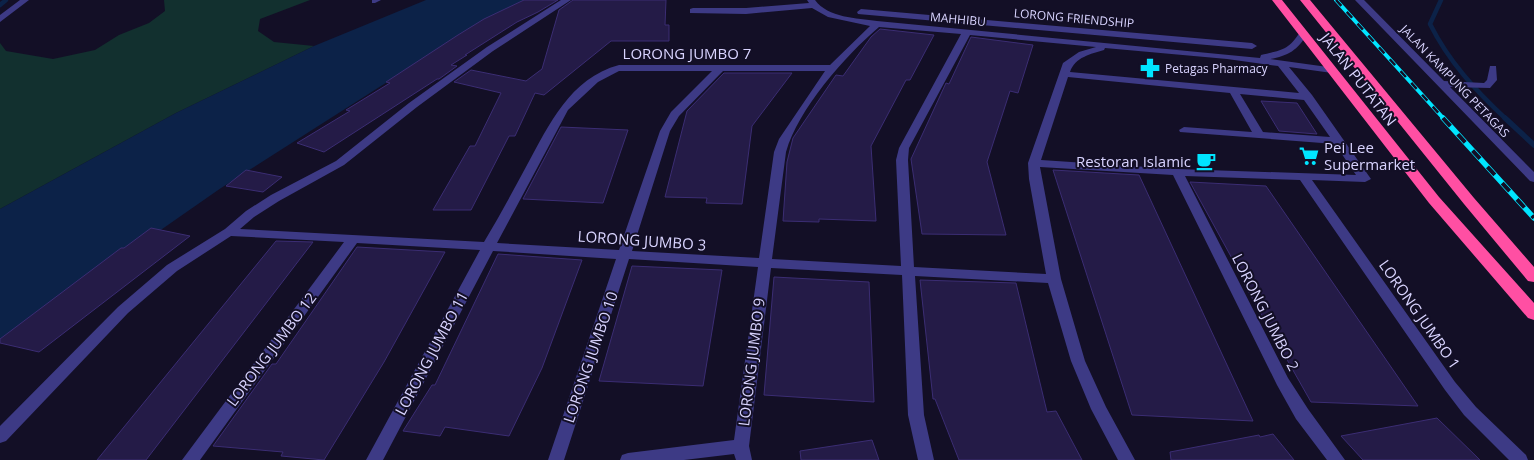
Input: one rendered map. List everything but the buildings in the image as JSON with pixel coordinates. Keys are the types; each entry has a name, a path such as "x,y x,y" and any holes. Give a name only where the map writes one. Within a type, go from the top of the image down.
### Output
{"highway":[{"name":"JALAN PUTATAN","path":"1277,0 1434,200 1534,314"},
{"name":"JALAN PUTATAN","path":"1305,0 1469,202 1534,276"}],"street":[{"path":"0,19 25,0"},
{"path":"0,436 123,310 172,268 229,232 250,214 275,198 340,163 490,49 567,0"},
{"name":"JALAN KAMPUNG PETAGAS","path":"1359,0 1534,179"},
{"path":"693,11 746,12 812,2"},
{"name":"MAHHIBU","path":"812,2 829,15 877,24 1227,56"},
{"path":"0,9 15,8"},
{"name":"LORONG FRIENDSHIP","path":"861,12 1252,46"},
{"path":"889,25 894,15"},
{"name":"LORONG JUMBO 9","path":"742,453 764,264 780,152 784,139 831,68 853,44 877,24"},
{"path":"926,460 916,415 902,172 904,148 967,32"},
{"path":"1227,56 1263,57 1287,52 1296,47 1303,34"},
{"path":"1108,46 1082,54 1068,63 1048,117 1034,164 1037,199 1054,278 1081,369 1099,409 1127,460"},
{"path":"1227,56 1332,70"},
{"path":"1034,164 1304,178 1365,179 1308,97 1281,63"},
{"name":"LORONG JUMBO 7","path":"488,245 565,105 603,74 612,69 624,67 831,68"},
{"name":"LORONG JUMBO 10","path":"556,460 669,121 721,68"},
{"path":"1440,84 1487,86 1492,80 1493,68"},
{"path":"1065,74 1308,97"},
{"path":"1233,90 1259,135"},
{"path":"1184,130 1337,141"},
{"name":"LORONG JUMBO 2","path":"1177,172 1282,381 1302,414 1337,460"},
{"name":"LORONG JUMBO 1","path":"1304,178 1450,386 1470,411 1520,460"},
{"name":"LORONG JUMBO 3","path":"229,232 488,245 764,264 1054,278"},
{"name":"LORONG JUMBO 12","path":"190,460 353,239"},
{"name":"LORONG JUMBO 11","path":"374,460 488,245"},
{"path":"628,460 742,453"}],"green space":[{"path":"164,0 310,0 260,19 258,31 274,42 314,46 176,113 0,209 0,43 6,51 53,59 95,50 119,35 149,23 165,11"}],"water":[{"path":"426,0 531,0 406,70 221,188 0,342 0,209 176,113 314,46"}],"waterway":[{"path":"0,5 6,0"},
{"path":"1441,0 1430,24 1437,38 1464,75 1506,119"},
{"path":"1505,118 1534,145"}],"railway":[{"path":"1336,0 1444,119"},
{"path":"1443,118 1534,218"}],"place":[{"name":"Petagas Pharmacy","path":"1150,68"},
{"name":"Pei Lee Supermarket","path":"1309,156"},
{"name":"Restoran Islamic","path":"1206,161"}]}
